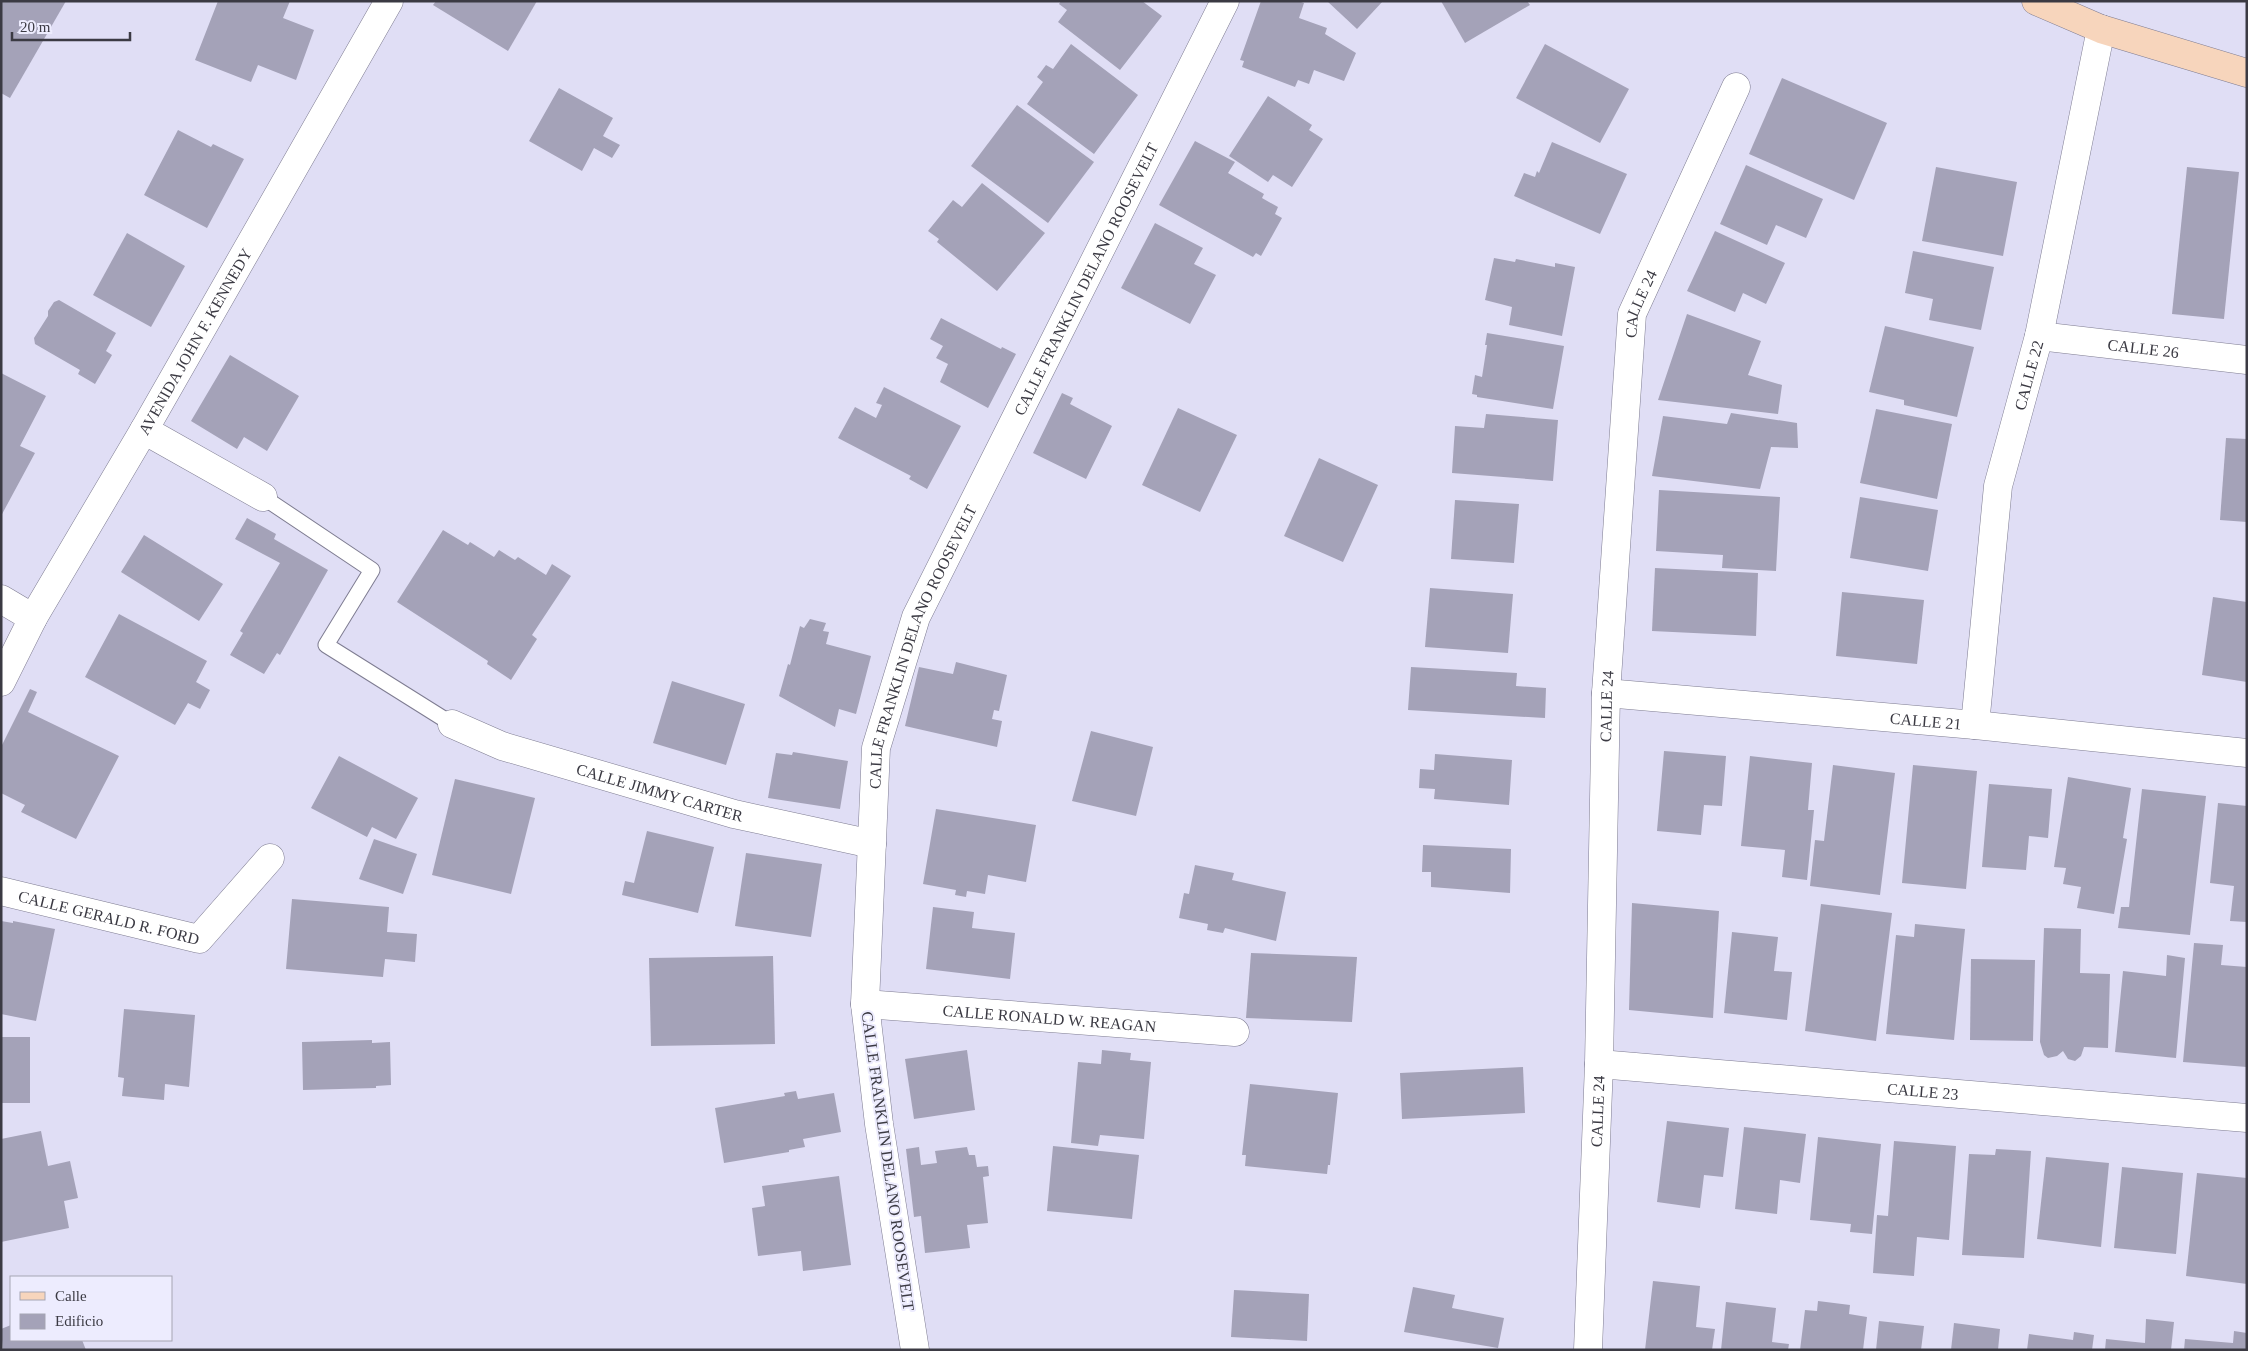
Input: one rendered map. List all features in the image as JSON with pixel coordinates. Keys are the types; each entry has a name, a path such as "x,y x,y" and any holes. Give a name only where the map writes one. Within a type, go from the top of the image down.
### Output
{"main road":[{"path":"2036,1 2071,7 2101,28 2247,73"}],"street":[{"name":"AVENIDA JOHN F. KENNEDY","path":"1,682 33,618 144,430 389,1"},
{"name":"CALLE FRANKLIN DELANO ROOSEVELT","path":"915,1350 879,1124 865,1004 876,748 916,617 1225,1"},
{"name":"CALLE 22","path":"1975,725 1998,486 2039,336 2101,28"},
{"name":"CALLE 24","path":"1588,1350 1599,1064 1606,693 1632,314 1736,88"},
{"name":"CALLE 26","path":"2039,336 2247,360"},
{"path":"144,430 263,497"},
{"path":"1,599 33,618"},
{"name":"CALLE 21","path":"1606,693 1975,725 2247,753"},
{"name":"CALLE JIMMY CARTER","path":"452,724 502,746 734,814 872,844"},
{"name":"CALLE GERALD R. FORD","path":"1,891 199,939 270,858"},
{"name":"CALLE RONALD W. REAGAN","path":"865,1004 1234,1032"},
{"name":"CALLE 23","path":"1599,1064 2247,1118"}],"lane":[{"path":"263,497 372,570 326,645 452,724"}],"building":[{"path":"1,1 66,1 10,98 1,93"},
{"path":"218,1 290,1 283,18 314,30 296,80 258,65 251,82 195,60"},
{"path":"436,1 537,1 508,51 433,5"},
{"path":"1061,1 1142,1 1162,16 1120,70 1058,22 1067,10 1059,4"},
{"path":"1261,1 1298,1 1304,3 1299,18 1327,28 1325,34 1356,53 1344,81 1314,70 1309,84 1298,80 1295,87 1242,67 1244,61 1240,60"},
{"path":"1327,1 1383,1 1357,29"},
{"path":"1441,1 1527,1 1530,5 1465,43"},
{"path":"1071,44 1138,95 1094,154 1027,104 1043,82 1037,77 1046,65 1053,69"},
{"path":"1545,44 1629,89 1600,143 1516,98"},
{"path":"1782,78 1887,123 1854,200 1749,154"},
{"path":"559,88 613,118 603,136 620,145 612,158 594,148 582,171 529,141"},
{"path":"1268,96 1312,125 1309,130 1323,139 1292,187 1273,175 1268,182 1229,156"},
{"path":"1017,105 1094,162 1048,223 971,166"},
{"path":"178,130 211,147 213,144 244,159 207,228 144,195"},
{"path":"1195,141 1235,162 1228,173 1264,194 1262,198 1278,207 1275,214 1282,218 1261,256 1256,253 1253,257 1159,205"},
{"path":"1552,142 1627,174 1600,234 1514,196 1524,173 1535,177 1537,171 1539,173"},
{"path":"1746,165 1823,199 1806,238 1776,225 1767,245 1720,224"},
{"path":"1936,167 2017,182 2003,256 1922,241"},
{"path":"2187,167 2239,172 2224,319 2172,314"},
{"path":"982,183 1045,233 997,291 937,242 939,239 928,231 953,200 962,207"},
{"path":"1155,223 1203,248 1194,264 1216,275 1190,324 1121,288"},
{"path":"1715,231 1785,263 1766,304 1743,293 1735,312 1687,291"},
{"path":"127,233 185,266 151,327 93,295"},
{"path":"1913,251 1994,267 1981,330 1929,320 1933,299 1905,293"},
{"path":"1494,258 1515,262 1516,259 1555,267 1555,263 1575,267 1562,336 1509,325 1512,307 1485,300"},
{"path":"59,300 116,333 106,351 112,355 95,384 78,374 80,370 35,344 34,338 48,316 48,311 54,302"},
{"path":"1687,314 1761,341 1748,375 1782,385 1778,414 1658,400"},
{"path":"941,318 1001,349 1002,347 1016,354 988,408 940,382 948,364 936,358 943,346 930,339"},
{"path":"1885,326 1974,347 1957,417 1904,405 1904,400 1869,392"},
{"path":"1487,333 1564,346 1553,409 1477,397 1477,395 1472,394 1475,375 1482,377"},
{"path":"230,355 299,396 267,451 244,437 237,449 191,421"},
{"path":"1,373 46,396 20,446 35,453 1,516"},
{"path":"884,387 961,426 927,489 909,479 911,476 838,438 855,407 876,418 882,405 876,403"},
{"path":"1062,393 1073,398 1070,404 1112,426 1086,479 1033,453"},
{"path":"1178,408 1237,435 1200,512 1142,485"},
{"path":"1876,409 1952,424 1937,499 1860,483"},
{"path":"1731,413 1797,423 1798,448 1771,447 1760,489 1652,476 1663,416 1727,424"},
{"path":"1486,414 1558,420 1553,481 1452,473 1455,426 1484,428"},
{"path":"2226,438 2247,439 2247,522 2220,520"},
{"path":"1319,458 1378,485 1343,562 1284,536"},
{"path":"1659,490 1780,497 1776,571 1722,568 1723,555 1656,551"},
{"path":"1860,497 1938,510 1928,571 1850,558"},
{"path":"1455,500 1519,504 1514,563 1451,559"},
{"path":"247,518 276,534 274,539 328,570 280,655 277,653 264,674 230,655 243,633 240,631 280,563 235,539"},
{"path":"443,530 468,545 470,542 494,557 499,550 515,560 518,557 546,575 552,564 571,576 532,635 537,639 511,680 487,664 488,661 397,602"},
{"path":"144,535 223,584 199,621 121,572"},
{"path":"1655,568 1758,573 1756,636 1652,631"},
{"path":"1430,588 1513,594 1508,653 1425,647"},
{"path":"1842,592 1924,600 1917,664 1836,656"},
{"path":"2213,597 2247,602 2247,682 2202,675"},
{"path":"119,614 207,661 196,682 210,690 200,709 188,703 175,725 85,677"},
{"path":"810,619 826,623 823,631 829,632 826,644 871,656 856,714 839,709 835,727 779,696 788,664 790,665 800,626 804,628"},
{"path":"956,662 1007,675 999,711 994,710 992,719 1002,721 997,747 905,726 919,667 953,674"},
{"path":"1411,667 1517,673 1516,686 1546,688 1545,718 1408,710"},
{"path":"672,681 745,704 726,765 653,743"},
{"path":"30,689 37,692 28,712 119,756 76,839 21,812 25,805 1,793 1,747"},
{"path":"1091,731 1153,747 1136,816 1072,801"},
{"path":"1664,751 1726,756 1722,806 1704,805 1701,835 1657,831"},
{"path":"793,752 848,761 840,809 768,798 776,753 792,755"},
{"path":"1435,754 1512,760 1509,805 1434,799 1435,789 1419,788 1420,769 1434,770"},
{"path":"339,756 418,798 396,839 372,827 367,837 311,808"},
{"path":"1750,756 1812,763 1808,810 1814,810 1807,880 1782,877 1785,850 1741,846"},
{"path":"1833,765 1895,773 1880,895 1810,886 1815,840 1824,841"},
{"path":"1913,765 1977,771 1966,889 1902,883"},
{"path":"2068,777 2131,788 2123,838 2127,839 2114,914 2077,908 2081,887 2063,884 2066,868 2054,867"},
{"path":"455,779 535,798 511,894 432,875"},
{"path":"1989,784 2052,789 2048,838 2029,836 2026,870 1982,867"},
{"path":"2142,789 2206,796 2190,935 2118,928 2121,907 2129,907"},
{"path":"2218,803 2247,806 2247,922 2230,921 2234,886 2210,883"},
{"path":"936,809 1036,825 1026,882 988,875 985,894 967,891 966,897 955,895 956,890 923,884"},
{"path":"647,831 714,847 698,913 622,895 625,881 634,883"},
{"path":"374,839 417,854 403,894 359,879"},
{"path":"1423,845 1511,849 1510,893 1431,887 1431,872 1422,872"},
{"path":"746,853 822,864 811,937 735,926"},
{"path":"1195,865 1234,873 1232,880 1286,892 1276,941 1225,928 1223,933 1207,930 1208,924 1179,918 1184,893 1189,894"},
{"path":"292,899 389,907 387,932 417,934 415,962 385,959 383,977 286,969"},
{"path":"1632,903 1719,911 1713,1018 1629,1010"},
{"path":"1821,904 1892,913 1876,1041 1805,1031"},
{"path":"933,907 974,912 972,928 1015,933 1010,979 926,969"},
{"path":"1,921 13,923 13,921 55,929 36,1021 1,1014"},
{"path":"1915,924 1965,929 1954,1040 1886,1034 1896,935 1914,937"},
{"path":"2044,928 2081,929 2080,973 2110,974 2108,1048 2084,1047 2081,1056 2075,1061 2068,1059 2063,1051 2057,1056 2048,1058 2044,1055 2040,1042"},
{"path":"1732,932 1778,937 1774,971 1792,972 1787,1020 1724,1013"},
{"path":"2194,943 2223,945 2221,965 2247,967 2247,1067 2183,1062"},
{"path":"1251,953 1357,957 1352,1022 1246,1018"},
{"path":"2167,955 2185,958 2176,1058 2115,1052 2123,971 2166,976"},
{"path":"773,956 775,1044 651,1046 649,958"},
{"path":"1971,959 2035,960 2033,1041 1970,1040"},
{"path":"124,1009 195,1015 189,1087 165,1084 164,1100 122,1096 124,1078 118,1077"},
{"path":"1,1037 30,1037 30,1103 1,1103"},
{"path":"372,1040 372,1043 390,1042 391,1085 376,1086 376,1088 303,1090 302,1042"},
{"path":"967,1050 975,1110 914,1119 905,1059"},
{"path":"1102,1050 1131,1053 1130,1060 1151,1062 1144,1139 1100,1135 1098,1146 1071,1143 1078,1062 1101,1064"},
{"path":"1523,1067 1525,1113 1402,1119 1400,1073"},
{"path":"1250,1084 1338,1093 1330,1165 1328,1165 1327,1174 1245,1166 1246,1155 1242,1155"},
{"path":"796,1091 798,1099 834,1093 841,1132 803,1139 805,1147 789,1150 789,1152 724,1163 715,1108 785,1096 784,1093"},
{"path":"1667,1121 1729,1128 1723,1177 1704,1175 1700,1208 1657,1202"},
{"path":"1744,1127 1806,1134 1800,1183 1780,1180 1777,1214 1735,1209"},
{"path":"41,1131 48,1166 70,1161 78,1198 64,1201 69,1228 1,1242 1,1139"},
{"path":"1818,1137 1881,1144 1872,1234 1850,1232 1851,1224 1810,1220"},
{"path":"1894,1141 1956,1146 1949,1240 1917,1237 1914,1276 1873,1273 1877,1215 1888,1216"},
{"path":"1053,1146 1139,1155 1132,1219 1047,1211"},
{"path":"919,1147 921,1165 937,1163 935,1151 967,1147 969,1155 975,1155 977,1167 988,1166 989,1176 983,1177 988,1223 967,1225 970,1248 925,1253 921,1216 914,1217 906,1149"},
{"path":"1996,1149 2031,1151 2024,1258 1962,1255 1969,1154 1995,1155"},
{"path":"2046,1157 2109,1163 2101,1247 2037,1239"},
{"path":"2122,1167 2183,1173 2176,1254 2114,1248"},
{"path":"2197,1173 2247,1178 2247,1284 2186,1276"},
{"path":"839,1176 851,1265 803,1271 801,1251 758,1256 752,1208 765,1206 762,1186"},
{"path":"1653,1281 1700,1286 1696,1327 1715,1329 1712,1350 1645,1350"},
{"path":"1413,1287 1455,1295 1452,1308 1504,1318 1498,1348 1404,1332"},
{"path":"1234,1290 1309,1294 1307,1341 1231,1337"},
{"path":"1818,1301 1850,1305 1849,1314 1867,1317 1863,1350 1800,1350 1805,1310 1817,1311"},
{"path":"1726,1302 1776,1308 1772,1342 1789,1344 1788,1350 1721,1350"},
{"path":"2146,1319 2174,1322 2171,1350 2105,1350 2106,1339 2145,1343"},
{"path":"1879,1321 1924,1326 1921,1350 1876,1350"},
{"path":"1954,1323 2000,1329 1998,1350 1951,1350"},
{"path":"10,1325 10,1341 82,1341 86,1350 3,1350 1,1329"},
{"path":"2234,1331 2247,1333 2247,1350 2184,1350 2185,1339 2233,1343"},
{"path":"2074,1332 2094,1335 2092,1350 2027,1350 2029,1334 2073,1340"}]}
